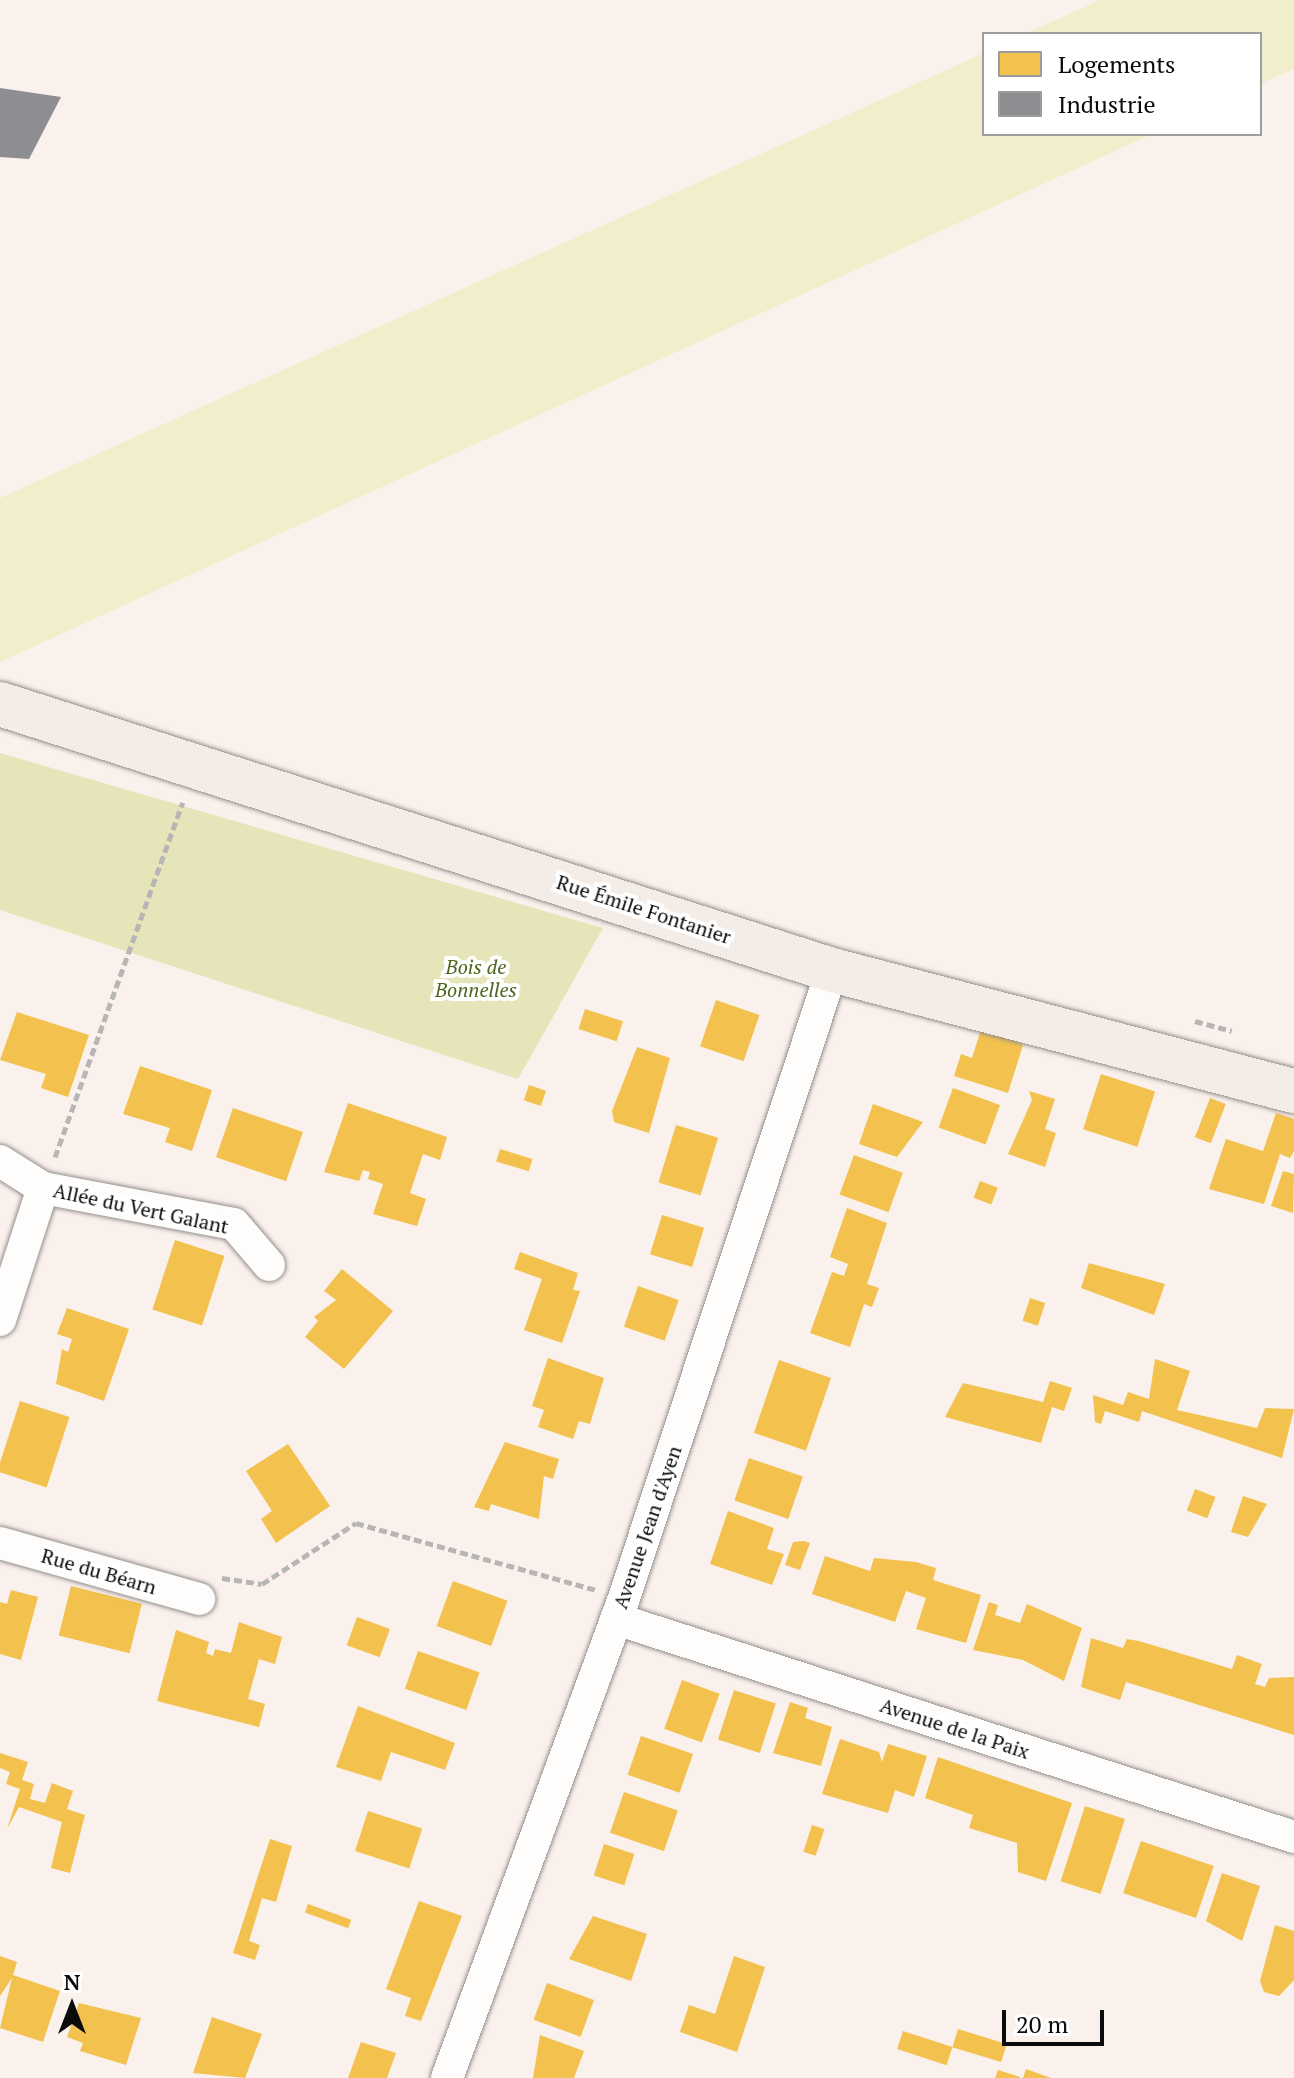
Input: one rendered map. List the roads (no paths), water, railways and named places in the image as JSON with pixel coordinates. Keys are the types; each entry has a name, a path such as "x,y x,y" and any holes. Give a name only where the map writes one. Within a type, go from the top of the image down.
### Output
{"street":[{"name":"Rue Émile Fontanier","path":"0,704 832,970 1294,1091"},
{"name":"Avenue Jean d'Ayen","path":"447,2078 620,1608 832,970"},
{"name":"Allée du Vert Galant","path":"0,1161 43,1188 234,1224 269,1265"},
{"name":"Allée du Vert Galant","path":"0,1320 43,1188"},
{"name":"Rue du Béarn","path":"0,1543 193,1597"},
{"name":"Avenue de la Paix","path":"620,1608 1294,1837"}],"park label":[{"name":"Bois de Bonnelles","path":"476,978"}]}
